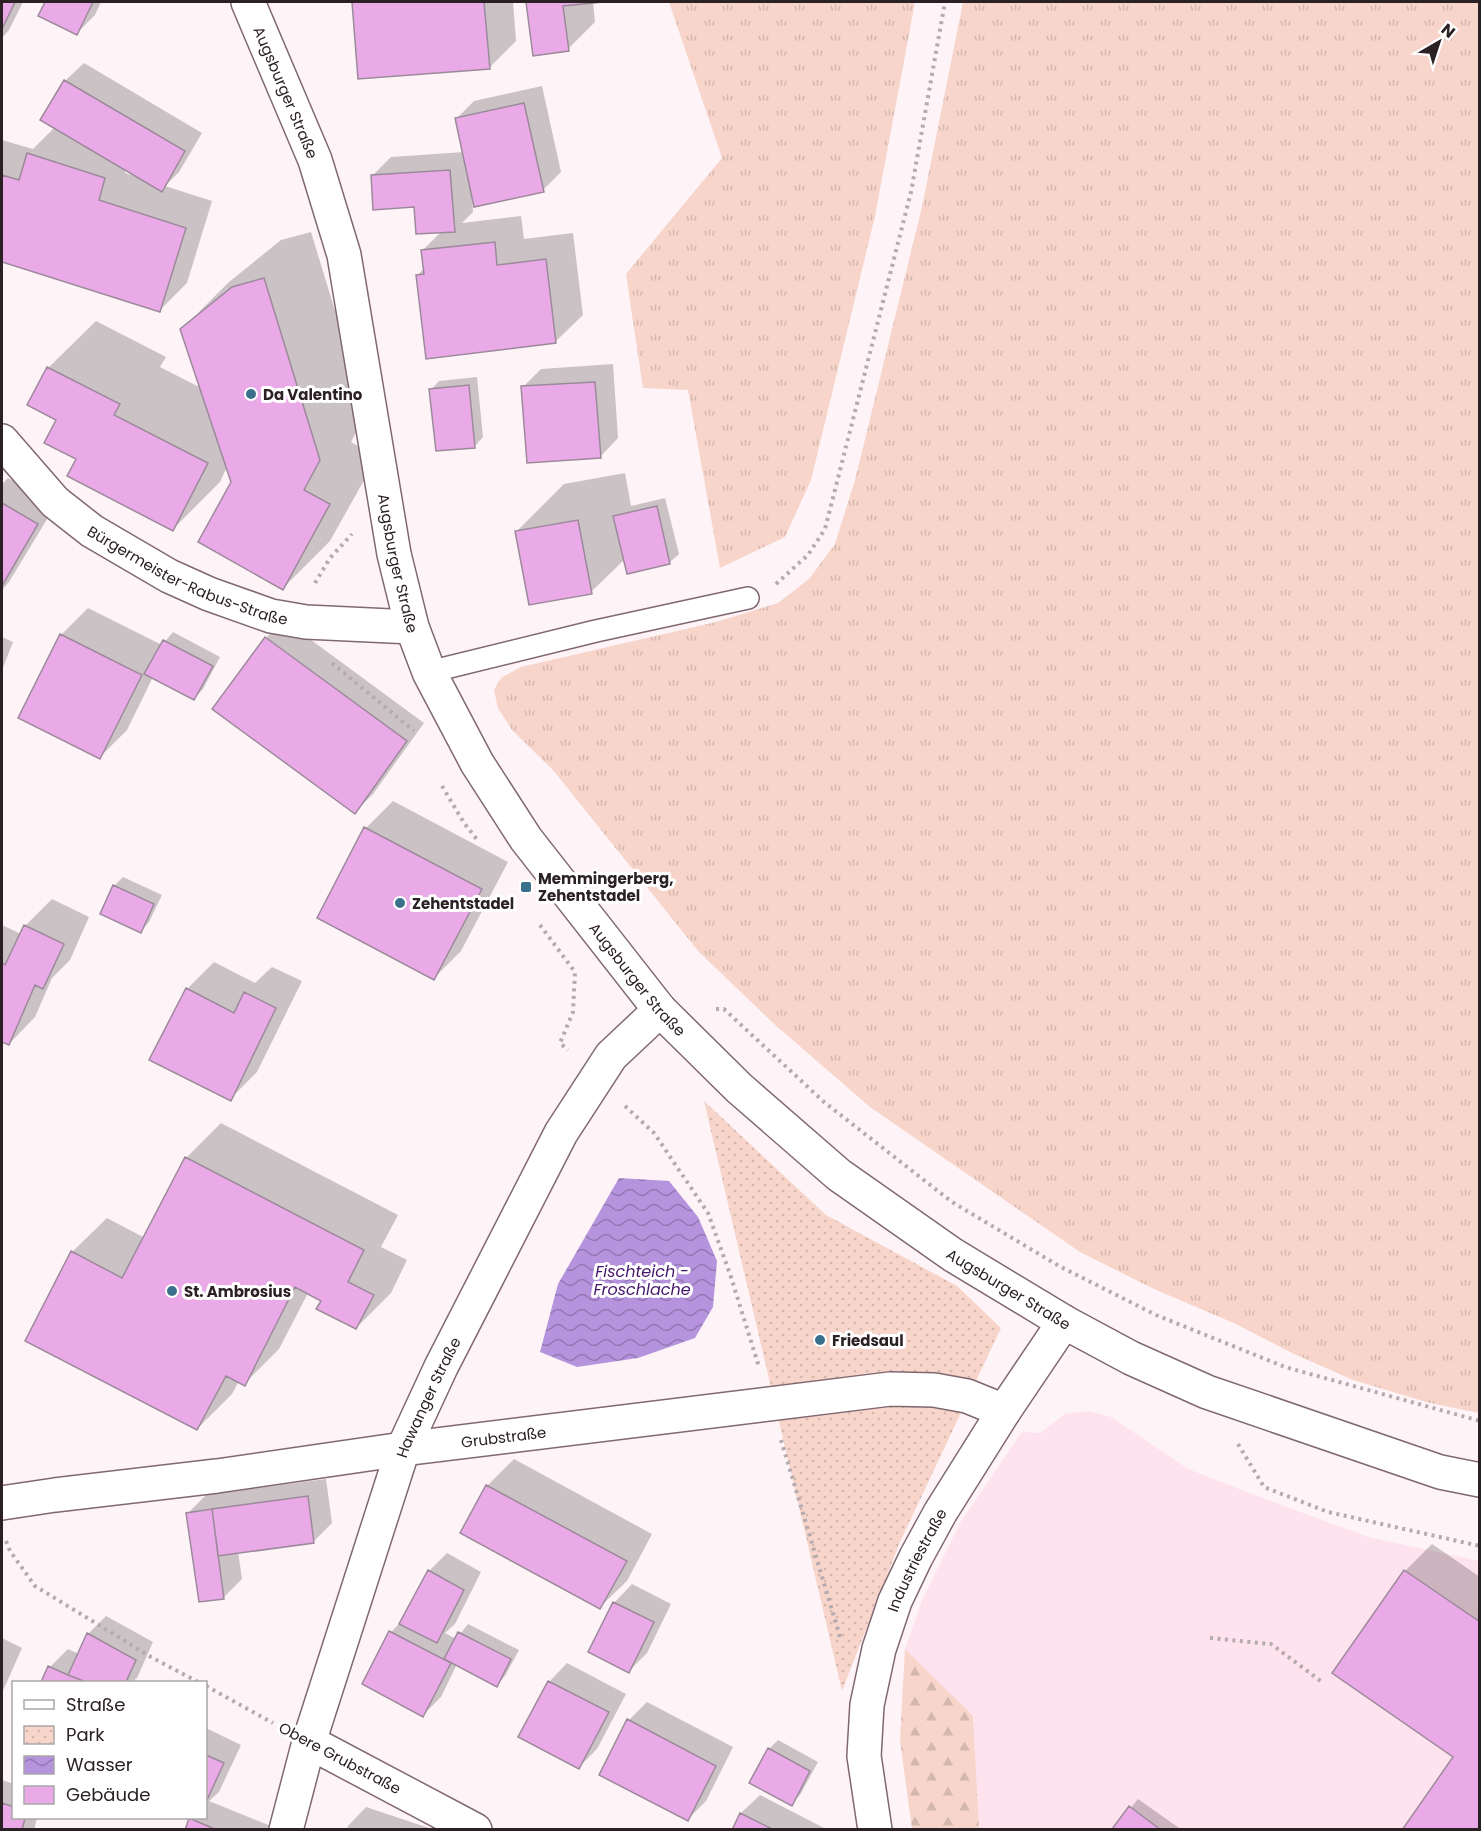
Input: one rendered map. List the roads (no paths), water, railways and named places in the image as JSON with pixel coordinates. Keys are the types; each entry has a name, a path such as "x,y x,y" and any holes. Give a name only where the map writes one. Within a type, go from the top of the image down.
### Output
{"street":[{"name":"Augsburger Straße","path":"255,4 315,160 344,255 394,554 412,627 429,672 477,763 526,838 660,1010 739,1088 839,1175 953,1255 1064,1322 1131,1358 1207,1392 1440,1472 1479,1480"},
{"name":"Bürgermeister-Rabus-Straße","path":"2,441 55,502 92,531 179,581 271,616 306,622 412,627"},
{"name":"Hawanger Straße","path":"286,1830 309,1742 403,1449 441,1367 555,1143 611,1056 660,1010"},
{"name":"Industriestraße","path":"875,1830 864,1756 867,1705 879,1649 895,1601 940,1513 1004,1411 1064,1322"},
{"name":"Grubstraße","path":"2,1503 218,1476 403,1449 890,1389 934,1390 967,1396 1004,1411"},
{"name":"Obere Grubstraße","path":"309,1742 475,1830"}],"lane":[{"path":"429,672 596,631 748,598"}],"water":[{"name":"Fischteich - Froschlache","path":"619,1178 669,1181 698,1217 717,1261 713,1307 695,1338 638,1358 577,1367 540,1352 558,1284"}],"place":[{"name":"Da Valentino","path":"251,394"},
{"name":"Memmingerberg, Zehentstadel","path":"526,887"},
{"name":"Zehentstadel","path":"400,903"},
{"name":"St. Ambrosius","path":"172,1291"},
{"name":"Friedsaul","path":"820,1340"}]}
